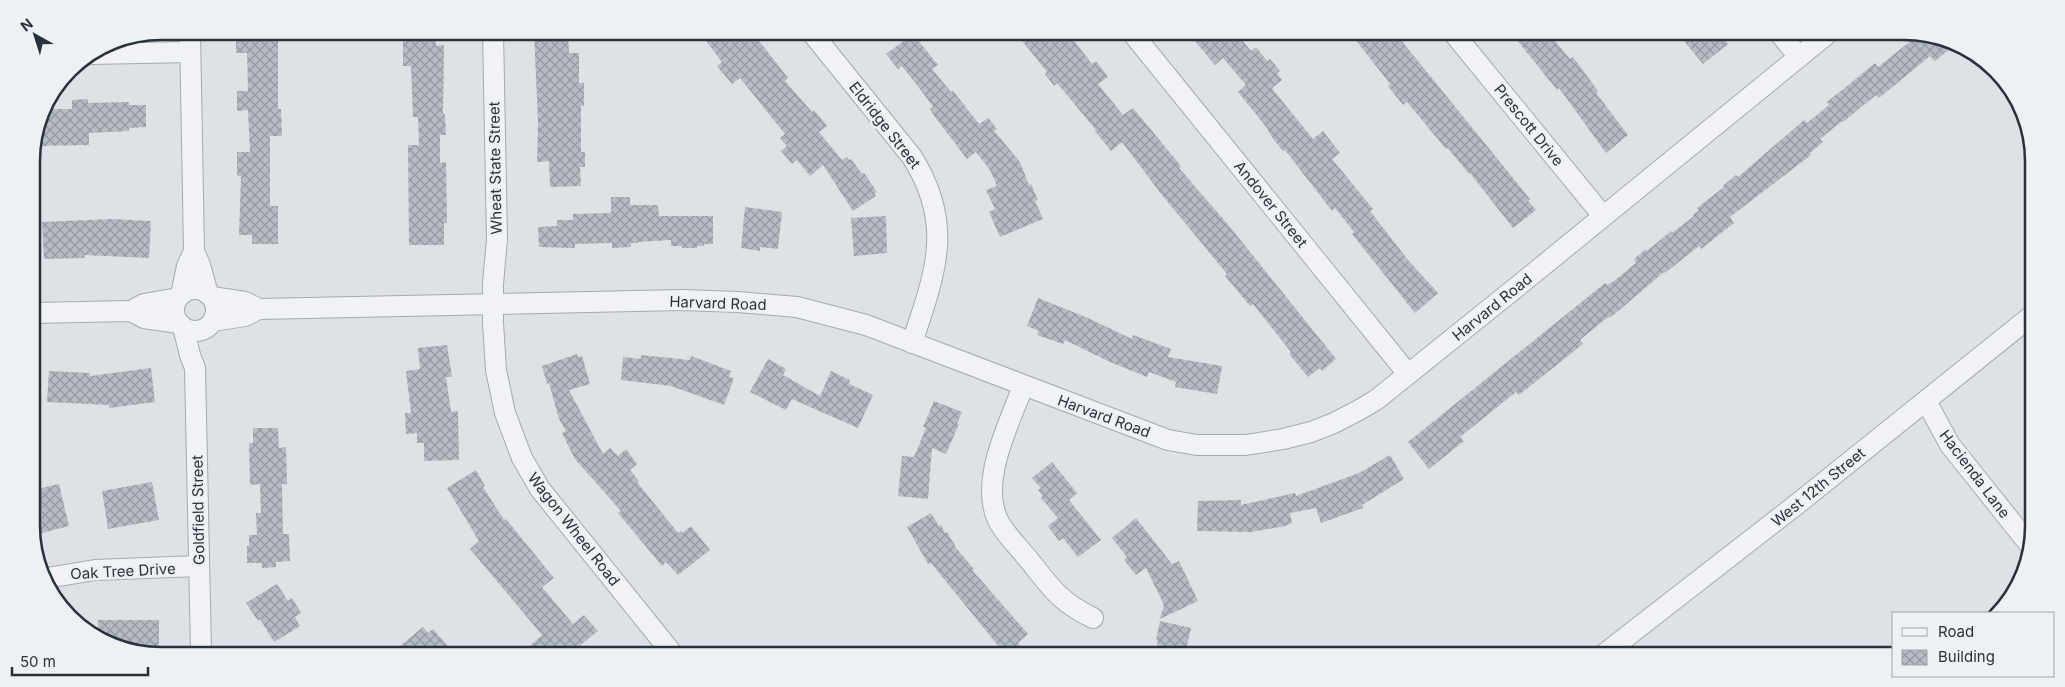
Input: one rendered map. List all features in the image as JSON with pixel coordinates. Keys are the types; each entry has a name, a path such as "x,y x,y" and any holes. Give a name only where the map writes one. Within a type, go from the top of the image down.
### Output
{"street":[{"path":"131,311 144,318 181,325 193,331 208,325 216,311 194,251 190,40"},
{"name":"Wheat State Street","path":"493,40 497,239 493,304"},
{"name":"Eldridge Street","path":"818,40 912,157 922,173 933,200 938,229 937,258 912,343"},
{"name":"Andover Street","path":"1138,40 1408,374"},
{"name":"Prescott Drive","path":"1460,40 1603,216"},
{"path":"1785,40 1799,58"},
{"name":"Harvard Road","path":"210,296 245,302 259,308 682,300 797,307 866,325 1168,440 1198,445 1226,446 1283,439 1334,423 1376,400 1821,40"},
{"path":"107,54 190,52"},
{"path":"181,325 174,313 187,266 194,251"},
{"path":"40,313 131,311 144,304 180,296 195,289 210,296"},
{"name":"Wagon Wheel Road","path":"493,304 496,370 500,396 512,434 529,473 668,647"},
{"name":"Harvard Road","path":"208,325 245,316 259,308"},
{"name":"West 12th Street","path":"1613,647 1801,501 2025,321"},
{"name":"Goldfield Street","path":"181,325 195,368 201,647"},
{"name":"Goldfield Street","path":"195,368 201,354 208,325"},
{"path":"1023,386 994,468 991,487 993,506 1000,524 1057,595 1071,608 1093,618"},
{"name":"Hacienda Lane","path":"1926,401 1950,444 2024,538"},
{"name":"Oak Tree Drive","path":"52,577 95,570 199,566"}],"building":[{"path":"236,40 278,40 278,109 281,109 282,136 270,136 270,206 278,206 278,244 252,244 252,235 239,235 241,176 237,176 237,152 250,152 248,110 237,111 237,91 248,91 247,53 236,53"},
{"path":"403,40 436,40 436,46 444,45 443,114 445,114 446,135 440,135 440,163 446,162 447,223 444,223 444,245 409,245 408,145 419,145 418,117 413,117 411,66 403,66"},
{"path":"534,40 568,40 569,53 579,53 579,83 584,83 584,106 581,106 581,152 585,152 585,167 580,167 581,186 550,187 549,161 537,162 538,123"},
{"path":"758,40 788,78 785,81 827,126 819,132 842,160 847,157 849,160 851,159 862,174 864,173 877,192 874,194 876,196 853,211 823,165 810,176 797,160 792,164 781,151 787,146 780,138 785,134 740,78 732,84 717,66 722,62 706,41"},
{"path":"905,40 918,40 938,65 932,69 951,92 953,91 979,124 988,118 997,129 994,131 1020,162 1029,185 1031,184 1038,200 1035,201 1043,219 1000,237 989,212 995,209 986,190 997,186 990,170 976,152 967,159 935,117 930,109 933,107 923,93 902,66 898,69 886,54"},
{"path":"1022,40 1074,40 1092,64 1096,61 1108,77 1098,84 1123,115 1133,108 1181,166 1179,168 1230,227 1336,359 1322,371 1320,368 1308,377 1253,304 1250,306 1225,276 1227,274 1162,195 1122,142 1111,151 1057,83 1054,86 1045,74 1047,72"},
{"path":"1194,40 1242,40 1251,51 1256,47 1267,61 1270,59 1280,71 1277,73 1282,80 1272,88 1274,91 1313,139 1323,131 1340,153 1332,159 1373,209 1370,211 1408,260 1438,293 1415,313 1352,234 1354,232 1335,208 1332,211 1238,92 1246,85 1223,58 1215,65"},
{"path":"1356,40 1401,40 1530,199 1528,201 1536,210 1513,228 1470,173 1448,148 1446,149 1407,102 1403,105 1388,86 1390,84"},
{"path":"1517,40 1554,40 1570,59 1573,57 1598,91 1596,93 1628,135 1606,153 1559,88 1557,90"},
{"path":"1683,40 1725,40 1728,44 1703,64"},
{"path":"1911,40 1935,44 1950,49 1935,61 1930,56 1879,98 1876,95 1842,121 1820,139 1823,142 1810,153 1811,155 1730,217 1734,223 1701,249 1699,246 1664,272 1610,318 1608,317 1580,340 1583,344 1519,395 1516,392 1460,437 1464,441 1429,469 1408,442 1605,283 1607,285 1614,281 1636,263 1634,259 1694,216 1699,210 1697,208 1736,175 1738,177 1804,120 1807,123 1829,105 1827,102 1875,63 1878,67"},
{"path":"88,99 88,103 129,102 129,105 146,105 146,127 129,128 129,131 89,133 89,145 41,146 44,130 52,109 72,109 72,100"},
{"path":"611,197 630,197 630,205 657,205 659,216 713,216 713,244 704,244 704,246 697,246 697,248 682,248 682,246 671,246 671,240 631,243 631,247 612,248 612,243 575,244 575,248 539,247 538,227 557,226 557,220 573,220 573,214 611,213"},
{"path":"745,207 782,212 778,249 760,247 760,251 741,248"},
{"path":"886,216 887,253 854,256 851,218"},
{"path":"111,219 151,221 149,258 84,255 85,258 44,259 42,222"},
{"path":"1038,298 1088,318 1132,339 1133,335 1171,349 1168,357 1222,366 1217,394 1175,387 1176,382 1149,372 1147,377 1110,362 1065,340 1063,344 1037,335 1039,331 1027,326"},
{"path":"447,345 452,377 446,377 451,412 458,411 459,460 424,461 424,443 417,443 417,433 406,434 405,413 411,413 406,371 420,369 418,348"},
{"path":"577,354 578,357 582,356 590,384 569,390 603,454 610,448 618,456 626,449 637,464 630,470 639,481 637,482 678,533 681,531 682,533 691,526 710,550 678,575 666,562 662,566 618,513 621,511 575,459 562,433 566,431 559,419 542,366"},
{"path":"641,355 690,360 691,356 731,371 729,377 734,378 724,405 671,386 621,380 623,357 641,359"},
{"path":"768,359 786,369 783,375 820,396 831,371 850,380 849,384 873,395 858,428 792,399 786,410 750,392"},
{"path":"151,368 155,402 109,408 109,405 47,402 49,371 90,373 90,376"},
{"path":"934,401 962,412 957,424 959,424 946,454 932,448 928,499 898,496 902,456 914,457 926,428 923,427"},
{"path":"253,428 278,428 279,448 286,447 287,484 282,484 283,534 289,534 290,561 276,562 276,567 262,568 262,563 247,563 249,535 257,535 256,513 261,513 260,484 250,485 249,443 253,443"},
{"path":"1390,455 1404,479 1362,505 1363,508 1321,523 1316,508 1290,513 1292,523 1285,526 1251,532 1197,531 1198,501 1241,500 1241,505 1295,493 1296,496 1359,473"},
{"path":"1052,462 1077,493 1069,500 1101,540 1078,557 1063,538 1059,541 1048,526 1058,518 1041,498 1043,496 1038,490 1041,488 1032,478"},
{"path":"476,470 485,486 483,487 504,520 506,519 554,578 542,587 573,624 584,615 598,631 578,647 529,647 542,635 470,549 479,541 447,488"},
{"path":"152,482 159,520 108,529 102,491"},
{"path":"59,484 69,526 40,533 40,488"},
{"path":"931,513 939,526 941,525 945,533 947,532 957,549 974,569 972,570 1028,634 1018,643 1021,647 999,647 931,563 928,564 907,527"},
{"path":"1136,518 1172,564 1179,561 1198,601 1160,619 1164,605 1146,568 1136,575 1124,560 1127,557 1112,538"},
{"path":"277,584 288,601 292,598 301,613 295,617 300,626 274,642 260,619 258,621 246,603"},
{"path":"98,620 159,620 159,647 122,641 98,629"},
{"path":"1160,621 1191,628 1187,647 1156,647 1158,640 1156,640"},
{"path":"423,627 428,633 433,629 449,647 399,647"}]}
